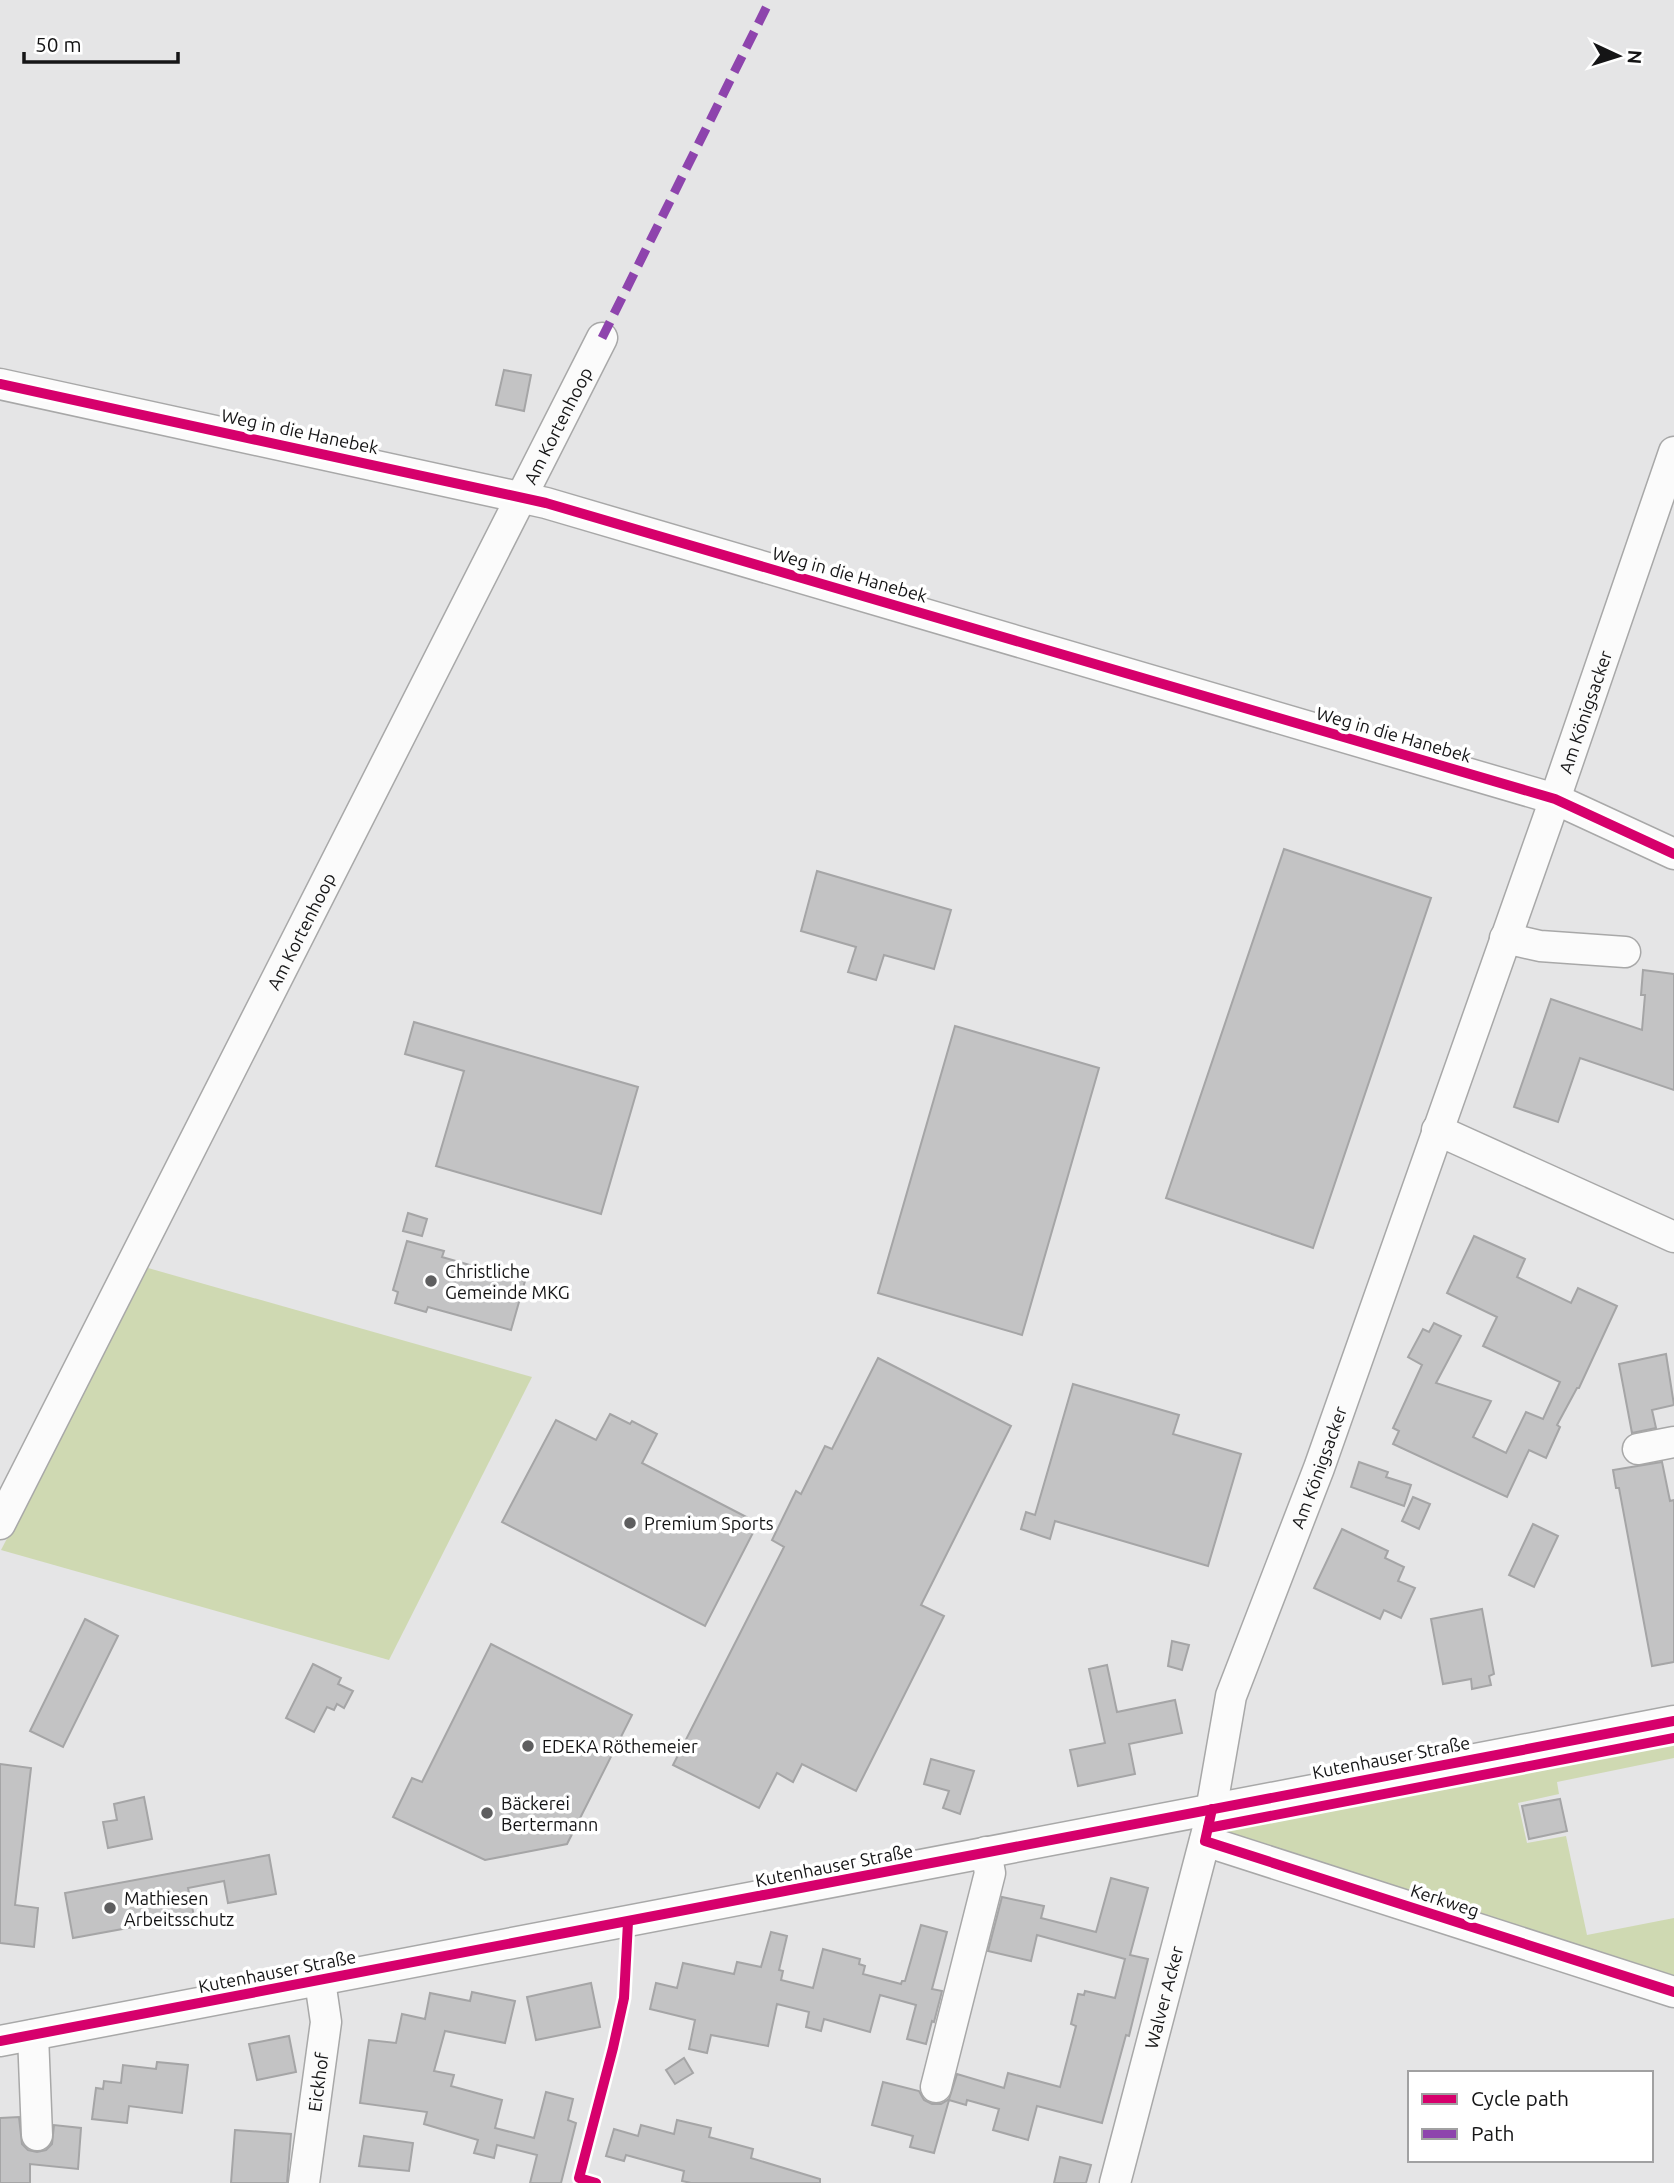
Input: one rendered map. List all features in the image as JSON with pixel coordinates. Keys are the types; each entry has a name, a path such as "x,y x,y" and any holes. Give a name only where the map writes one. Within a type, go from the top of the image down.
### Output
{"street":[{"name":"Am Kortenhoop","path":"0,1524 602,338"},
{"name":"Weg in die Hanebek","path":"0,384 573,510 1555,799 1674,854"},
{"name":"Am Königsacker","path":"1212,1809 1231,1696 1319,1468 1555,799 1674,452"},
{"path":"1505,938 1539,946 1625,952"},
{"path":"1437,1130 1674,1237"},
{"path":"1639,1448 1674,1443"},
{"name":"Kutenhauser Straße","path":"0,2041 875,1876 986,1852 1674,1721"},
{"name":"Walver Acker","path":"1115,2183 1212,1809"},
{"name":"Kerkweg","path":"1205,1841 1674,1992"},
{"path":"936,2087 990,1872 986,1852"},
{"name":"Eickhof","path":"304,2183 326,2022 320,1981"},
{"path":"33,2035 37,2135"}],"green space":[{"path":"148,1268 532,1377 389,1660 1,1550"},
{"path":"1674,1743 1674,1758 1557,1782 1559,1794 1518,1803 1527,1843 1566,1836 1587,1935 1674,1918 1674,1980 1236,1844 1225,1831"}],"building":[{"path":"504,370 531,375 524,411 496,405"},
{"path":"1284,849 1431,898 1313,1248 1166,1198"},
{"path":"817,871 951,910 934,969 884,955 876,980 848,972 856,947 801,931"},
{"path":"1643,970 1674,974 1674,1090 1580,1058 1558,1122 1514,1107 1551,999 1642,1030 1645,995 1641,995"},
{"path":"414,1022 638,1087 601,1214 436,1166 464,1071 405,1054"},
{"path":"955,1026 1099,1068 1022,1335 878,1293"},
{"path":"408,1213 427,1219 422,1236 403,1231"},
{"path":"1474,1236 1525,1259 1517,1277 1571,1303 1578,1288 1617,1306 1579,1388 1557,1425 1560,1427 1546,1458 1529,1450 1507,1497 1393,1444 1399,1431 1393,1428 1422,1365 1408,1357 1423,1329 1429,1332 1434,1323 1461,1336 1436,1383 1491,1401 1473,1437 1506,1453 1526,1412 1543,1419 1560,1382 1483,1346 1497,1317 1447,1293"},
{"path":"407,1241 444,1251 442,1257 525,1281 511,1330 428,1307 426,1312 395,1303 398,1292 393,1290"},
{"path":"1666,1354 1674,1405 1652,1410 1656,1428 1632,1433 1619,1364"},
{"path":"878,1358 1011,1426 921,1605 944,1616 856,1791 802,1764 793,1782 777,1773 759,1808 673,1765 784,1547 772,1540 796,1491 801,1494 825,1446 832,1449"},
{"path":"1073,1384 1179,1415 1173,1434 1241,1454 1208,1566 1055,1521 1050,1539 1021,1529 1026,1512 1035,1515"},
{"name":"Premium Sports","path":"610,1414 630,1424 632,1421 657,1434 642,1463 758,1523 705,1626 502,1522 556,1420 596,1440"},
{"path":"1359,1462 1388,1472 1386,1477 1411,1485 1404,1506 1351,1487"},
{"path":"1662,1462 1670,1501 1674,1500 1674,1662 1652,1666 1619,1488 1616,1488 1613,1470"},
{"path":"1413,1497 1430,1504 1419,1529 1402,1521"},
{"path":"1533,1524 1558,1536 1534,1587 1509,1575"},
{"path":"1342,1529 1388,1551 1385,1558 1404,1567 1398,1581 1415,1588 1401,1618 1384,1610 1380,1619 1314,1588"},
{"path":"1482,1609 1494,1674 1489,1676 1491,1685 1472,1689 1471,1679 1443,1684 1431,1619"},
{"path":"85,1619 118,1636 63,1747 30,1731"},
{"path":"1172,1641 1189,1645 1182,1670 1168,1666"},
{"name":"EDEKA Röthemeier","path":"491,1644 632,1715 567,1844 485,1860 393,1817 412,1778 422,1782"},
{"path":"313,1664 341,1678 338,1684 353,1691 344,1708 337,1704 334,1710 327,1707 314,1732 286,1718"},
{"path":"1107,1665 1117,1712 1175,1700 1182,1733 1129,1744 1135,1774 1078,1786 1070,1750 1105,1743 1089,1669"},
{"path":"931,1759 974,1771 960,1814 943,1808 949,1791 924,1784"},
{"path":"0,1764 31,1768 15,1905 38,1908 34,1947 0,1943"},
{"path":"144,1797 152,1839 108,1848 103,1822 117,1820 114,1804"},
{"path":"1560,1799 1567,1831 1529,1839 1522,1806"},
{"path":"269,1855 276,1894 228,1903 224,1881 188,1888 194,1916 73,1938 65,1893"},
{"path":"1111,1878 1148,1888 1130,1955 1148,1959 1129,2036 1126,2035 1102,2123 1037,2106 1028,2140 993,2130 999,2109 967,2100 966,2105 949,2100 934,2153 910,2147 913,2136 872,2125 883,2082 919,2091 924,2100 932,2104 941,2104 949,2099 957,2074 1004,2088 1008,2073 1060,2087 1076,2026 1071,2024 1078,1994 1084,1995 1085,1991 1115,1998 1125,1959 1037,1935 1031,1961 988,1951 1002,1897 1044,1906 1041,1918 1096,1932"},
{"path":"921,1925 947,1932 932,1989 942,1991 926,2044 907,2039 916,2005 880,1995 870,2032 824,2019 821,2031 806,2027 809,2012 777,2004 768,2046 711,2035 707,2053 689,2049 695,2020 650,2009 656,1983 677,1988 683,1963 734,1974 737,1962 761,1967 771,1932 787,1936 779,1970 783,1971 781,1980 813,1988 823,1949 860,1959 859,1964 865,1966 863,1974 901,1984 905,1981"},
{"path":"591,1983 600,2027 536,2040 527,1997"},
{"path":"472,1992 515,2001 505,2043 445,2031 434,2071 454,2075 451,2086 502,2100 495,2128 534,2138 546,2092 573,2099 568,2120 576,2123 561,2183 530,2183 537,2155 497,2145 494,2158 474,2153 478,2140 424,2124 427,2112 360,2103 369,2040 396,2043 402,2014 425,2019 430,1993 470,2001"},
{"path":"289,2036 296,2072 257,2080 249,2044"},
{"path":"684,2058 693,2073 675,2084 666,2070"},
{"path":"157,2062 188,2065 182,2113 129,2106 127,2123 92,2119 96,2088 103,2089 104,2081 121,2083 123,2065 156,2069"},
{"path":"19,2117 22,2144 28,2150 37,2152 46,2150 52,2144 54,2125 81,2128 78,2169 30,2164 30,2183 0,2183 0,2118"},
{"path":"677,2120 711,2128 709,2137 753,2149 751,2158 820,2179 820,2183 691,2183 682,2181 684,2171 626,2155 624,2161 606,2156 614,2129 638,2136 641,2125 674,2134"},
{"path":"235,2130 291,2134 287,2183 231,2183"},
{"path":"364,2136 413,2143 409,2171 359,2166"},
{"path":"1060,2157 1091,2165 1086,2183 1054,2183"}],"marked path":[{"path":"602,338 770,0"}],"cycle path":[{"path":"0,384 546,503 1555,799 1674,854"},
{"path":"0,2041 1674,1721"},
{"path":"1208,1828 1674,1738"},
{"path":"1212,1809 1205,1841 1674,1992"},
{"path":"596,2183 579,2178 624,1998 628,1922"}],"place":[{"name":"Christliche Gemeinde MKG","path":"431,1281"},
{"name":"Premium Sports","path":"630,1523"},
{"name":"EDEKA Röthemeier","path":"528,1746"},
{"name":"Bäckerei Bertermann","path":"487,1813"},
{"name":"Mathiesen Arbeitsschutz","path":"110,1908"}]}
